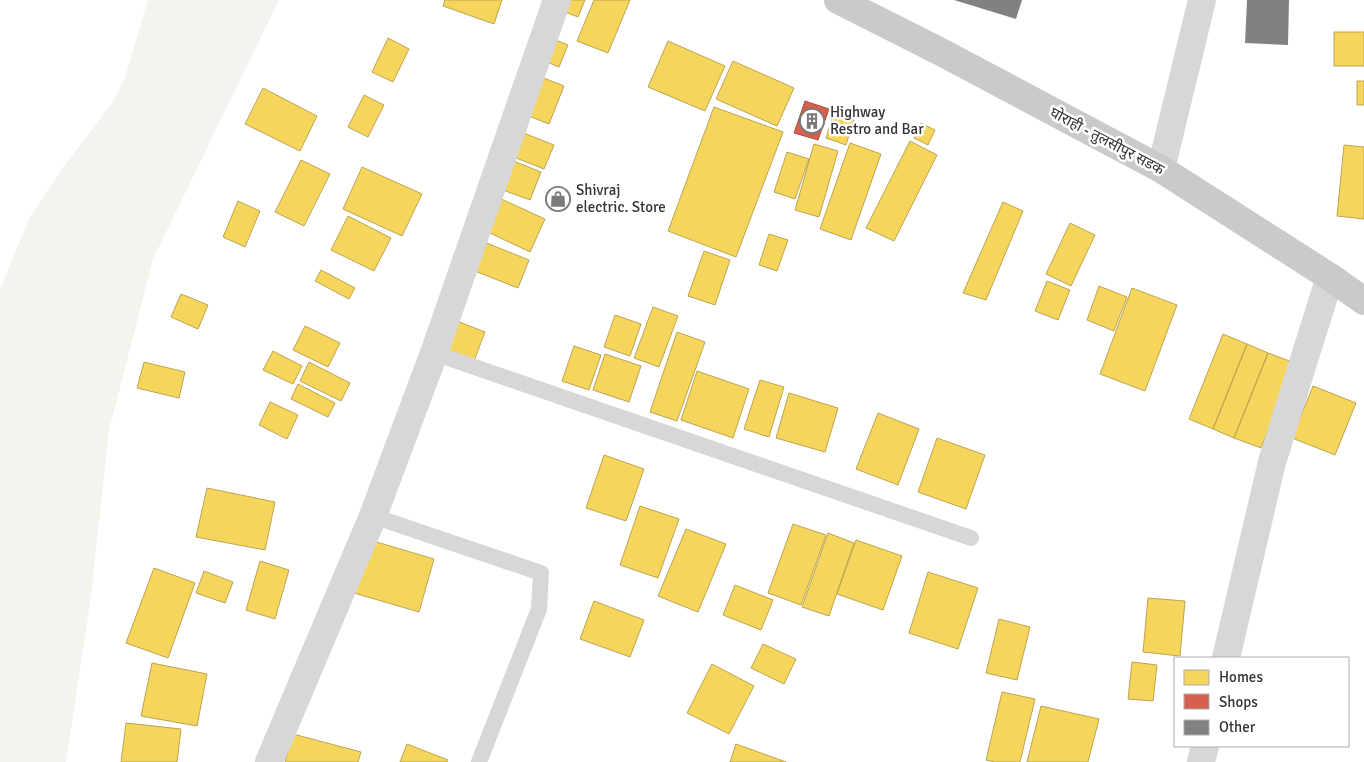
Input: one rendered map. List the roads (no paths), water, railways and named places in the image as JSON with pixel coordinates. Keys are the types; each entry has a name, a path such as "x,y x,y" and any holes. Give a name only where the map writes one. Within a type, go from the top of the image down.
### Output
{"main road":[{"name":"घोराही - तुलसीपुर सडक","path":"838,0 941,52 1161,170 1364,301"}],"street":[{"path":"269,762 373,516 434,353 557,0"},
{"path":"1161,170 1202,0"},
{"path":"1226,657 1272,462 1330,278"},
{"path":"1201,762 1205,747"}],"lane":[{"path":"434,353 971,538"},
{"path":"373,516 541,573 539,609 479,762"}],"place":[{"name":"Highway Restro and Bar","path":"812,121"},
{"name":"Shivraj electric. Store","path":"558,199"}]}
